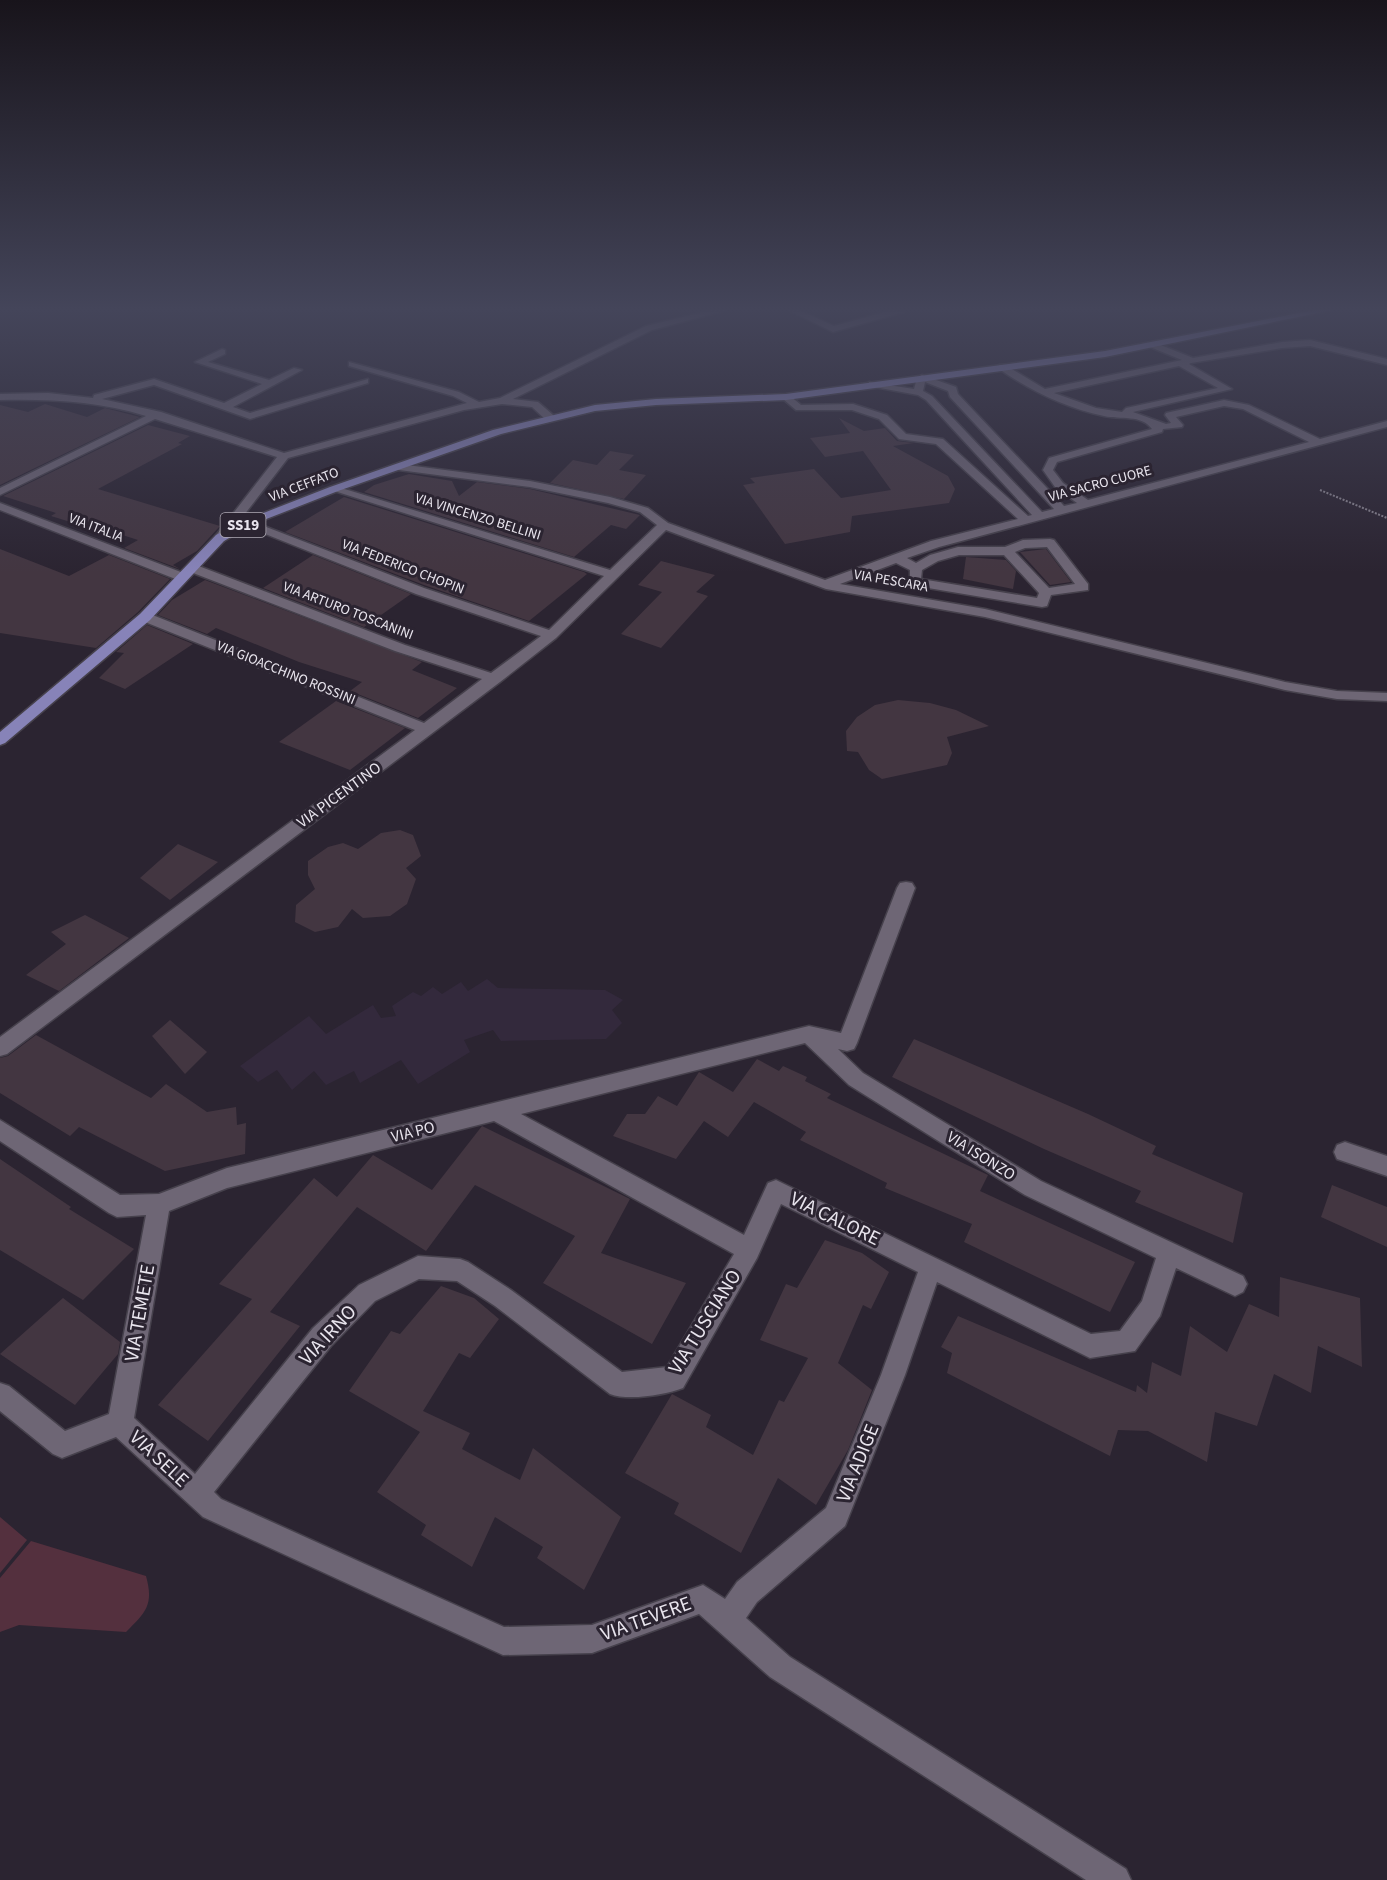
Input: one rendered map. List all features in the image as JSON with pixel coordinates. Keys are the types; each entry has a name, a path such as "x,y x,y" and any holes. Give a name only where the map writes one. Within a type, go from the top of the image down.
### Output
{"main road":[{"name":"SS19","path":"549,417 595,408 656,402 767,398"},
{"name":"VIA CEFFATO","path":"0,740 145,617 220,538 247,523 334,489 497,432 549,417"}],"street":[{"path":"0,410 23,398"},
{"path":"65,398 93,399 157,414 284,456 478,405 502,401 535,404 549,417"},
{"path":"93,399 97,398"},
{"path":"201,398 250,416 309,398"},
{"path":"226,406 243,398"},
{"path":"463,398 478,405"},
{"path":"502,401 509,398"},
{"path":"787,398 799,408 853,407 883,417 903,437 939,441 1025,519"},
{"path":"929,398 1039,516"},
{"path":"956,398 1060,510"},
{"path":"1057,398 1076,406 1110,414 1139,415 1155,424 1167,427 1178,425 1170,415 1224,403 1246,407 1316,441"},
{"path":"1110,414 1183,398"},
{"path":"0,492 157,414"},
{"path":"1085,503 1059,485 1048,470 1053,460 1158,430 1155,424"},
{"name":"VIA SACRO CUORE","path":"826,585 935,544 1387,424"},
{"path":"220,538 284,456"},
{"name":"VIA PESCARA","path":"399,466 530,483 644,510 664,525 826,585 984,613 1286,686 1337,695 1387,697"},
{"name":"VIA VINCENZO BELLINI","path":"334,489 613,575"},
{"name":"VIA ITALIA","path":"0,506 187,573"},
{"path":"0,518 13,512"},
{"name":"VIA FEDERICO CHOPIN","path":"247,523 420,591 551,635"},
{"path":"1008,524 1023,544"},
{"name":"VIA PICENTINO","path":"0,1048 551,635 664,525"},
{"path":"916,568 934,558 958,551 1007,552 1023,544 1050,543 1084,587 1046,592"},
{"path":"1007,552 1046,592"},
{"path":"897,558 916,568"},
{"path":"916,568 914,582 1042,603 1046,592"},
{"name":"VIA ARTURO TOSCANINI","path":"187,573 495,679"},
{"name":"VIA GIOACCHINO ROSSINI","path":"145,617 428,729"},
{"name":"VIA PO","path":"0,1129 117,1206 159,1204 227,1178 809,1034 847,1044 906,888"},
{"name":"VIA ISONZO","path":"809,1034 856,1079 1033,1188 1235,1284"},
{"path":"495,1112 749,1250"},
{"path":"1345,1152 1387,1166"},
{"name":"VIA CALORE","path":"749,1250 776,1190 1089,1346 1126,1342 1152,1308 1169,1253"},
{"name":"VIA TEMETE","path":"120,1423 159,1204"},
{"name":"VIA TUSCIANO","path":"503,1298 619,1385 674,1379 749,1250"},
{"name":"VIA IRNO","path":"196,1494 322,1337 367,1293 418,1267 460,1270 503,1298"},
{"name":"VIA ADIGE","path":"727,1620 747,1592 836,1517 893,1375 931,1267"},
{"name":"VIA SELE","path":"0,1395 62,1445 120,1423 196,1494"},
{"name":"VIA TEVERE","path":"196,1494 212,1508 318,1554 503,1641 592,1639 704,1599 780,1667 1115,1880"}],"path":[{"path":"1320,490 1387,518"}],"shaded area":[{"path":"487,979 498,988 605,990 623,1000 612,1010 622,1023 606,1039 501,1041 493,1030 464,1040 470,1052 418,1084 401,1060 360,1083 354,1071 326,1085 314,1071 292,1090 277,1070 258,1082 240,1066 309,1016 326,1034 373,1005 381,1018 396,1016 392,1006 413,992 421,996 433,987 442,994 461,982 468,991"},
{"path":"0,1517 27,1540 0,1573"},
{"path":"31,1541 146,1576 148,1601 139,1619 126,1632 19,1625 0,1632 0,1578"}],"building":[{"path":"45,404 87,417 105,408 140,417 0,485 0,405 28,412"},
{"path":"839,418 864,431 885,428 897,441 914,443 893,446 948,476 955,489 949,503 852,516 850,532 785,544 743,485 755,483 750,478 814,469 841,498 891,490 863,451 825,457 810,438 850,433"},
{"path":"148,425 190,436 178,443 182,444 98,489 220,526 197,551 173,565 180,569 124,548 138,540 85,523 80,525 51,516 56,513 3,496"},
{"path":"610,451 634,455 619,470 646,475 624,499 550,483 573,460 597,465"},
{"path":"409,474 452,481 459,496 477,482 530,489 640,515 626,529 611,525 574,557 364,492 374,485"},
{"path":"344,497 587,574 529,621 424,585 285,532"},
{"path":"0,549 69,576 109,555 170,579 138,612 96,648 0,633"},
{"path":"1046,549 1071,582 1050,585 1020,552"},
{"path":"313,555 411,594 364,627 263,588"},
{"path":"966,557 1006,560 1016,571 1013,589 963,579"},
{"path":"661,561 715,575 696,592 708,596 661,648 621,634 662,592 638,585"},
{"path":"205,580 422,662 412,670 457,688 418,718 350,691 362,682 299,662 216,628 207,634 158,615 172,600"},
{"path":"147,625 193,644 125,689 99,678 124,653 116,652"},
{"path":"898,700 930,703 956,710 989,726 947,737 952,753 947,765 882,779 869,770 858,752 847,751 846,731 857,717 875,705"},
{"path":"336,701 405,728 350,770 279,742"},
{"path":"400,830 413,835 421,856 406,868 416,879 407,904 390,916 363,918 352,909 338,927 315,932 295,922 296,905 315,889 308,875 308,861 328,847 343,843 358,849 381,833"},
{"path":"178,844 218,862 170,900 140,878"},
{"path":"85,915 129,938 59,991 26,975 66,944 51,932"},
{"path":"170,1020 207,1052 185,1074 152,1036"},
{"path":"36,1035 151,1098 166,1084 207,1112 236,1107 237,1125 246,1123 245,1154 165,1171 79,1127 70,1136 0,1093 0,1058 8,1056"},
{"path":"914,1039 1088,1114 1156,1146 1152,1154 1243,1193 1233,1243 1135,1202 1141,1191 1044,1149 892,1077"},
{"path":"757,1059 779,1071 783,1066 807,1077 805,1081 831,1094 827,1098 988,1175 980,1191 1135,1262 1110,1312 964,1242 972,1224 885,1188 887,1183 800,1140 806,1132 754,1102 728,1137 704,1121 676,1159 613,1136 627,1114 645,1114 658,1096 677,1106 699,1072 733,1092"},
{"path":"482,1126 630,1199 601,1253 686,1283 652,1344 543,1283 575,1236 475,1185 426,1251 357,1207 270,1312 300,1326 208,1441 158,1405 252,1299 219,1284 314,1178 337,1197 373,1155 432,1190"},
{"path":"0,1159 71,1207 69,1209 134,1249 83,1300 0,1250"},
{"path":"1332,1185 1387,1207 1387,1247 1321,1217"},
{"path":"825,1240 862,1253 889,1272 871,1309 863,1305 838,1363 872,1390 848,1450 816,1505 778,1478 741,1553 674,1514 679,1503 625,1473 672,1394 711,1415 706,1427 753,1455 779,1400 784,1402 808,1358 760,1340 786,1284 797,1288"},
{"path":"1280,1277 1360,1298 1362,1367 1318,1346 1311,1393 1274,1374 1257,1426 1215,1412 1207,1462 1148,1431 1118,1430 1110,1456 947,1373 952,1353 941,1347 958,1316 1136,1392 1137,1385 1147,1393 1152,1362 1181,1376 1190,1326 1227,1352 1249,1304 1279,1317"},
{"path":"441,1286 474,1298 499,1319 470,1358 459,1353 423,1411 470,1433 462,1449 520,1480 533,1448 621,1517 584,1590 537,1558 543,1547 495,1517 472,1567 421,1535 426,1525 377,1492 420,1432 349,1391 391,1331 400,1334"},
{"path":"63,1298 120,1342 118,1354 75,1405 0,1354"}]}
